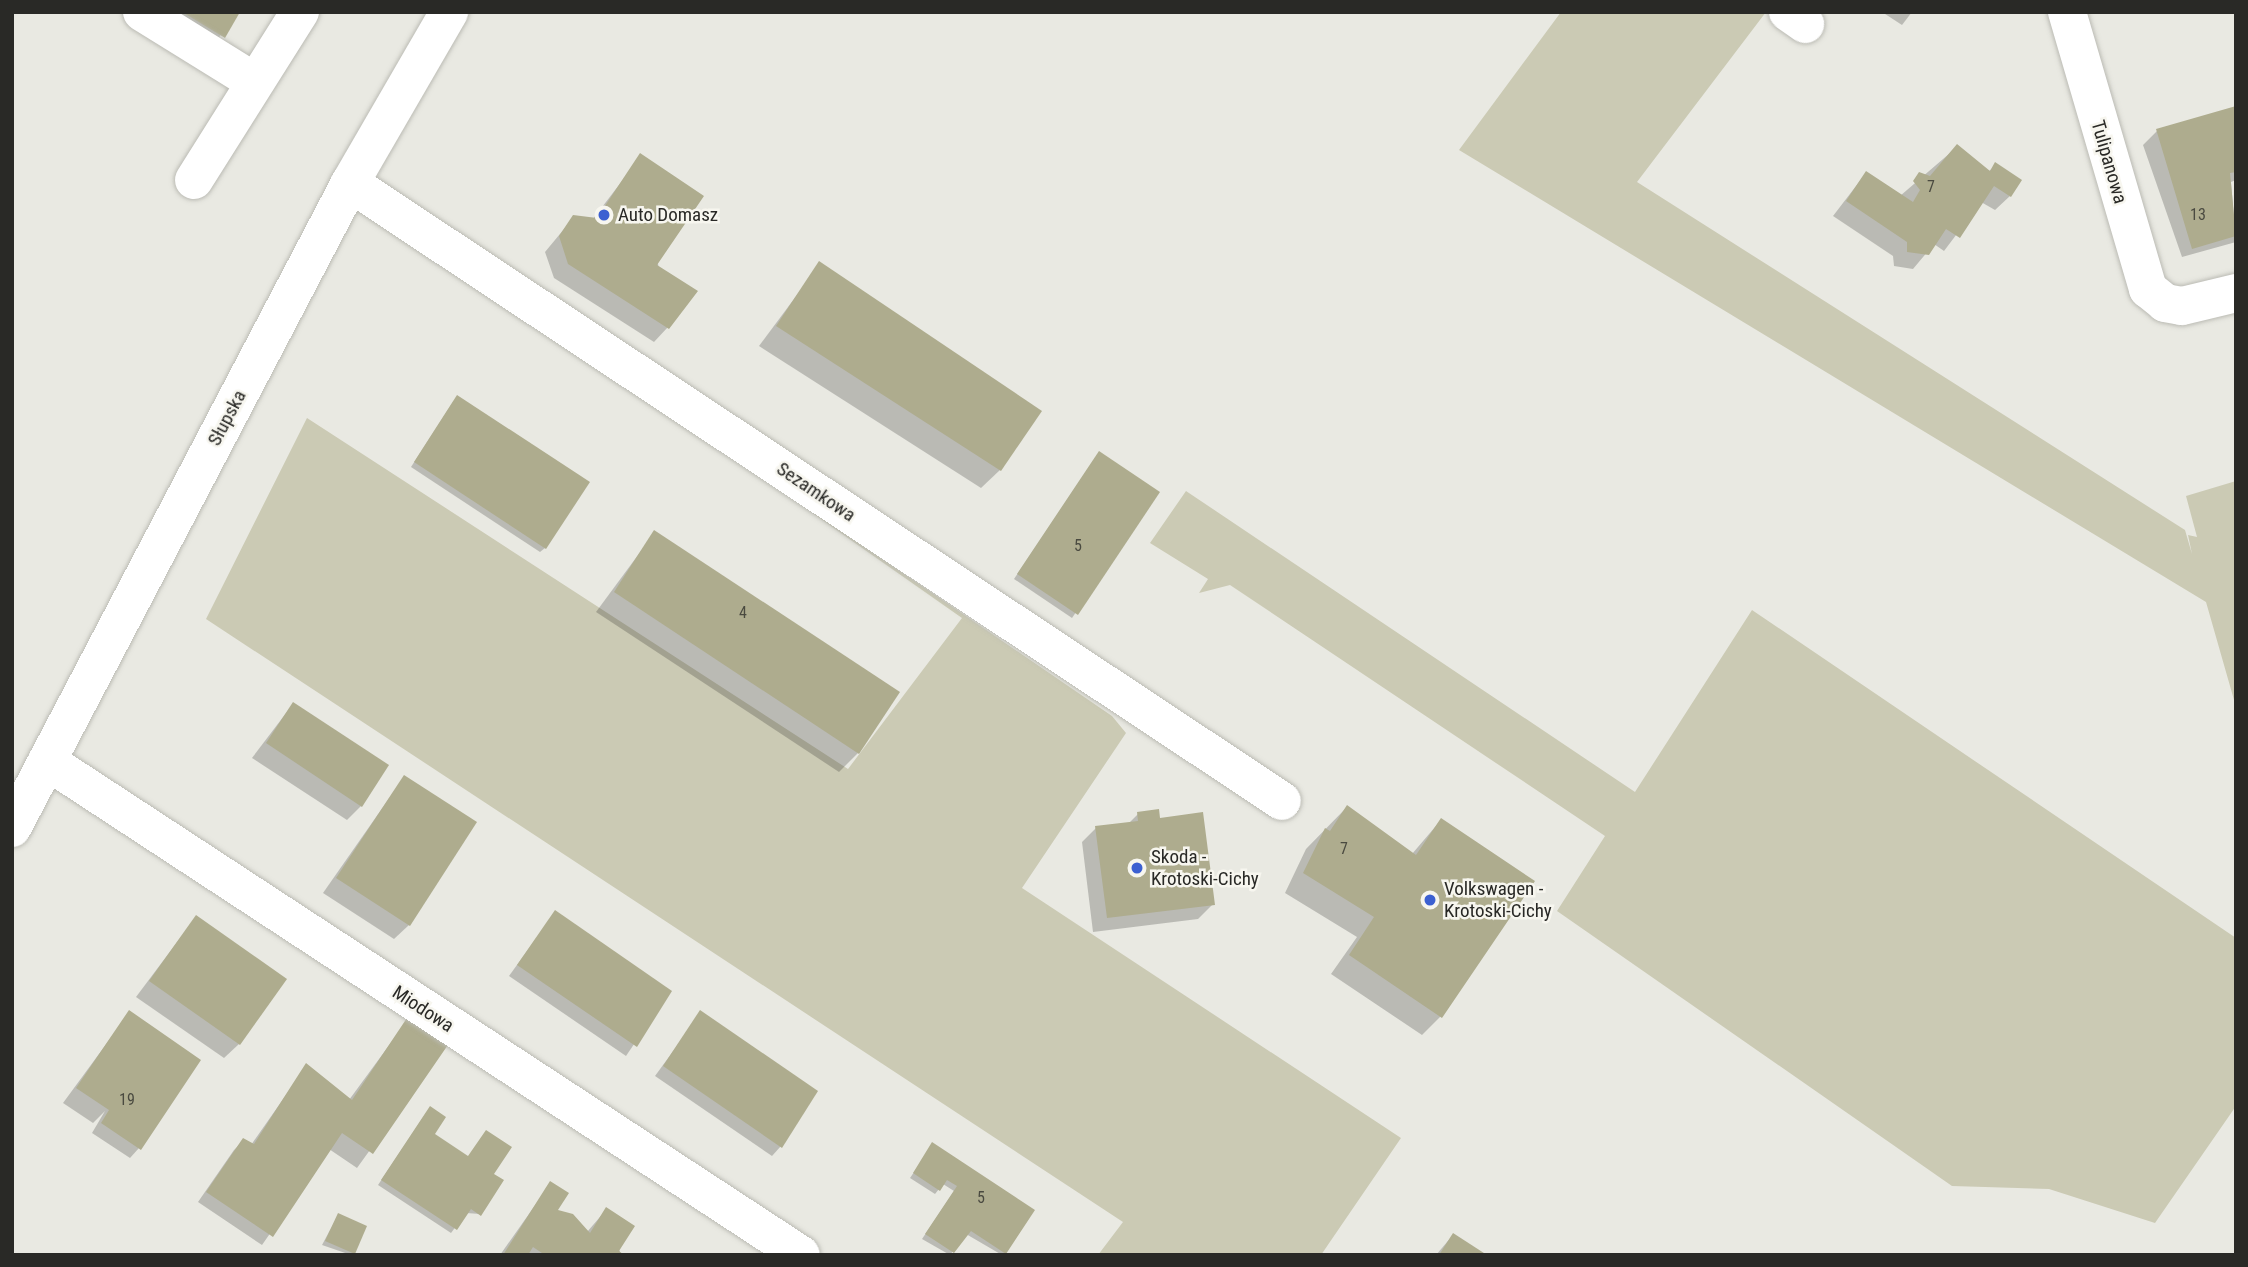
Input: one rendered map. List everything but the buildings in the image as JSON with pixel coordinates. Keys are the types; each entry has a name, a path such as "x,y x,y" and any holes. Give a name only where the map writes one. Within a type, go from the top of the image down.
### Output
{"street":[{"path":"142,12 256,82"},
{"path":"194,180 300,12"},
{"name":"Słupska","path":"12,828 350,183 449,12"},
{"name":"Tulipanowa","path":"2067,12 2139,270 2165,303 2182,306 2236,293"},
{"name":"Sezamkowa","path":"350,183 1282,801"},
{"name":"Miodowa","path":"47,761 801,1255"}],"green space":[{"path":"1561,12 1766,12 1637,182 2185,530 2192,554 2188,535 2197,537 2186,496 2236,481 2236,707 2206,602 1459,150"},
{"path":"307,418 848,769 962,618 694,430 1112,716 1126,733 1022,888 1401,1138 1321,1255 1098,1255 1123,1222 206,619"},
{"path":"1186,491 1635,792 1752,610 2236,938 2236,1106 2155,1223 2049,1189 1952,1186 1557,911 1605,836 1230,585 1199,593 1208,579 1150,543"}],"place":[{"name":"Auto Domasz","path":"604,215"},
{"name":"Skoda - Krotoski-Cichy","path":"1137,868"},
{"name":"Volkswagen - Krotoski-Cichy","path":"1430,900"}]}
